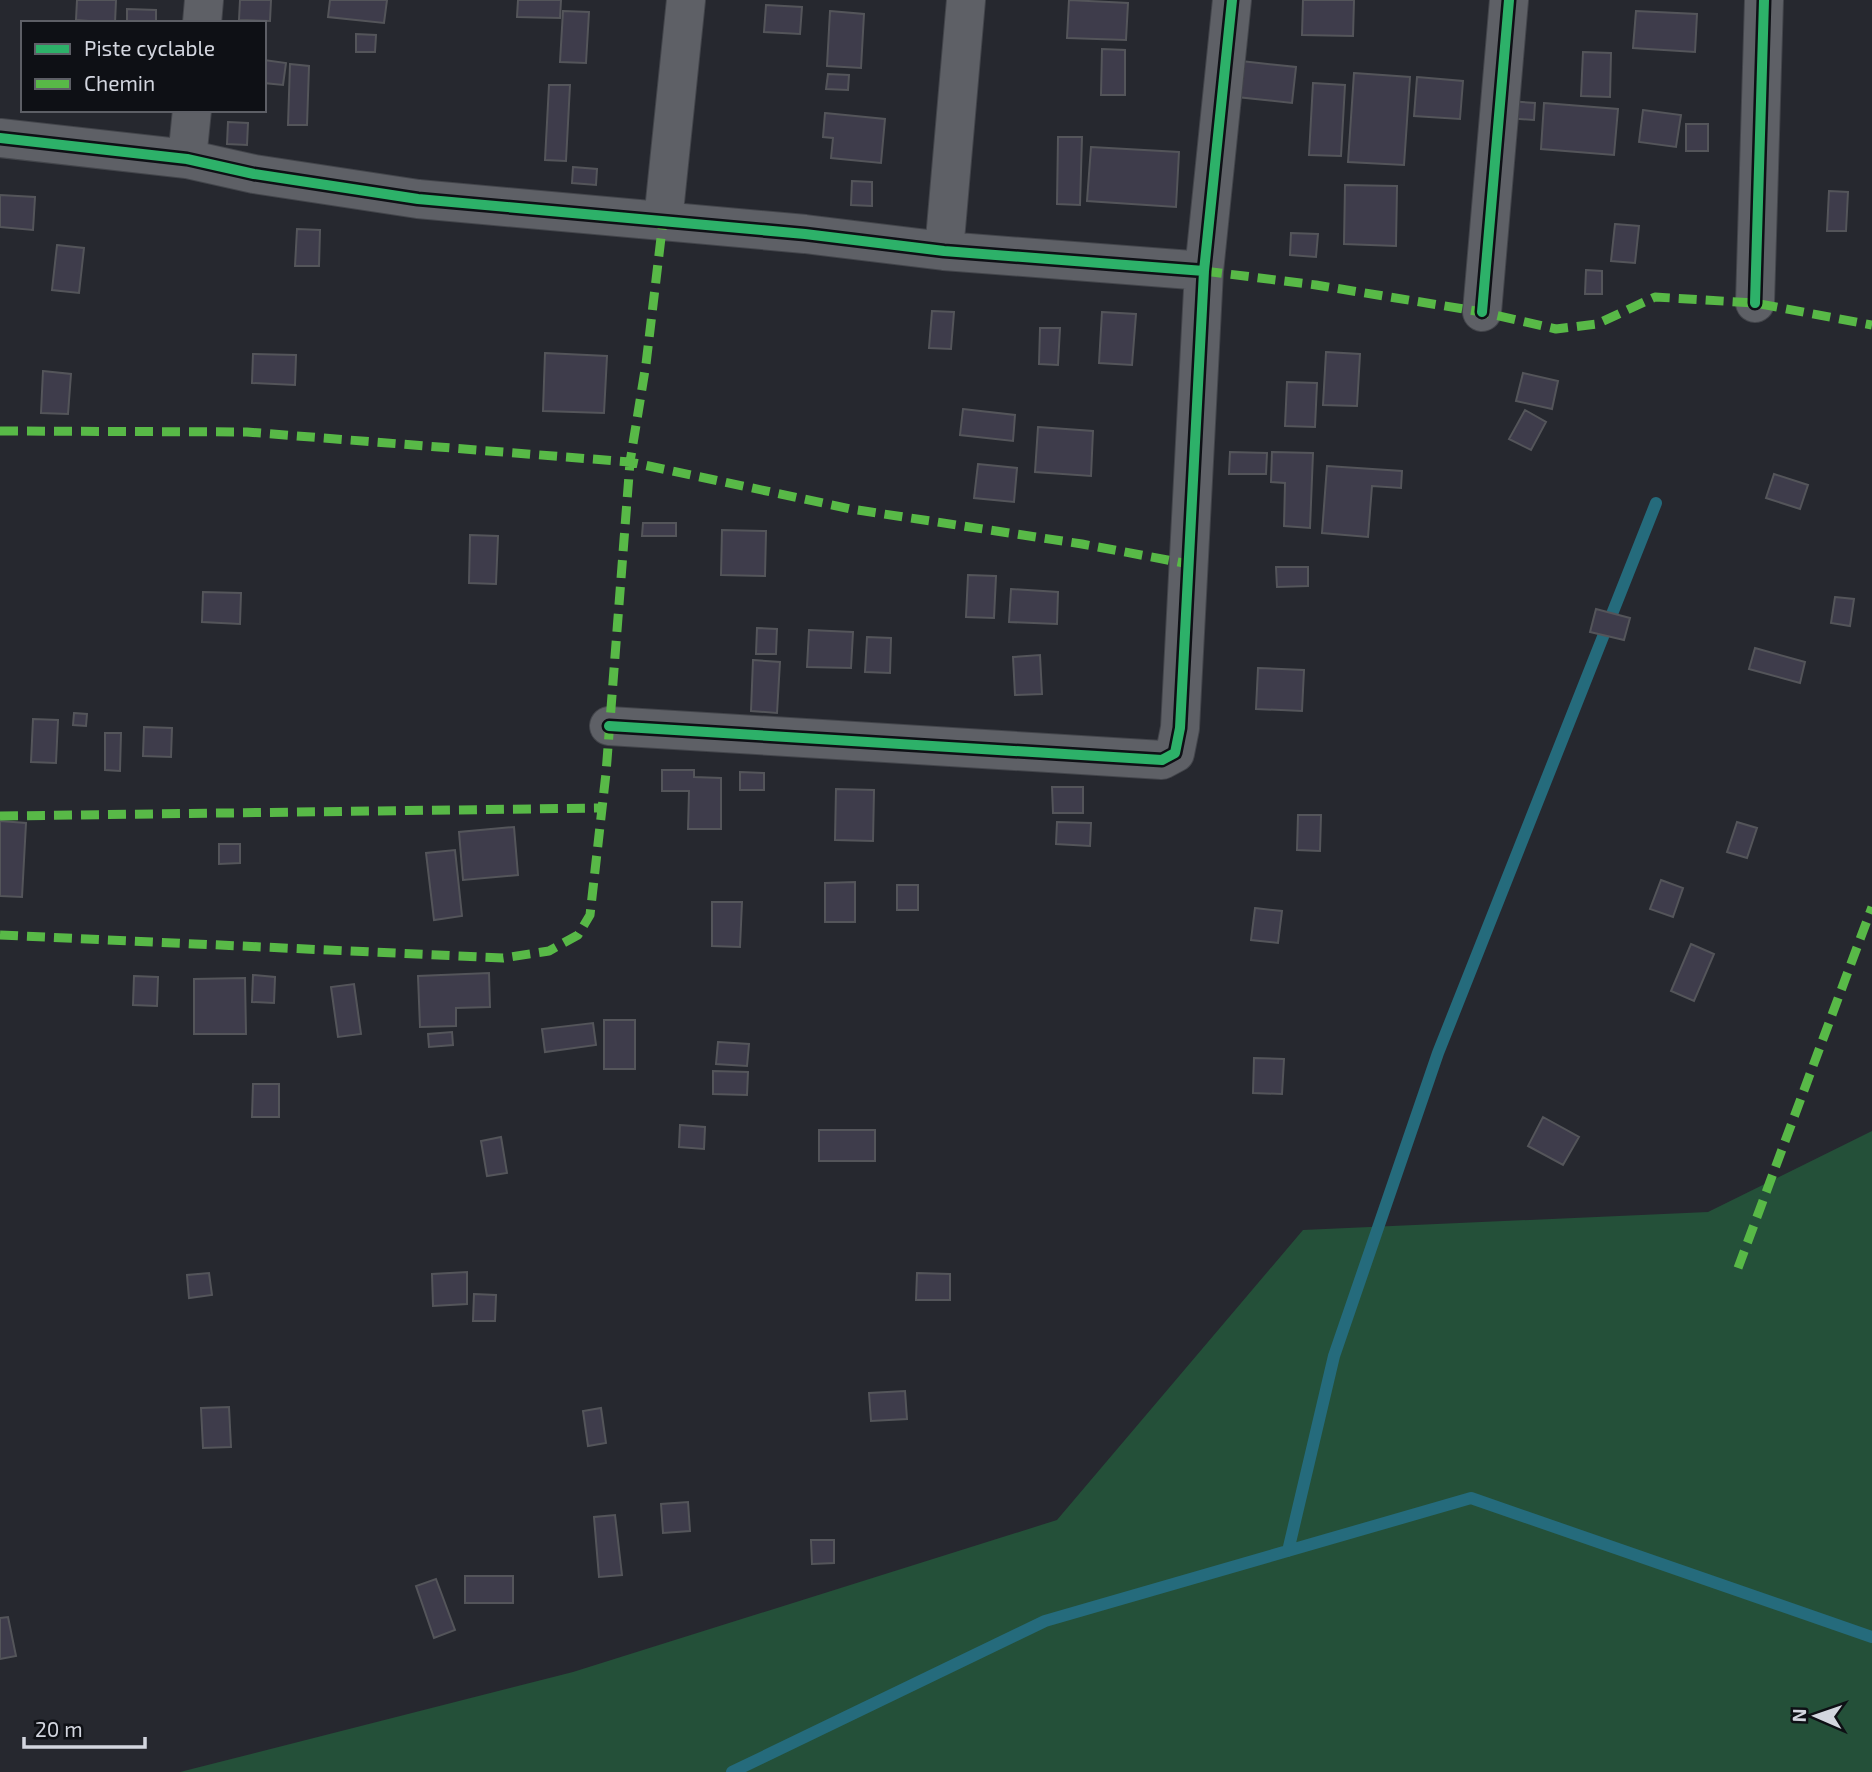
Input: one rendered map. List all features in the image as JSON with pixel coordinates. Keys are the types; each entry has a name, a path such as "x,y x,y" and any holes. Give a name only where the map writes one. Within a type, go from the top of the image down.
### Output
{"street":[{"path":"202,21 204,0"},
{"path":"663,221 687,0"},
{"path":"944,251 966,0"},
{"path":"609,726 1162,760 1175,753 1180,728 1204,271 1231,0"},
{"path":"1482,312 1508,0"},
{"path":"1755,303 1764,0"},
{"path":"187,159 192,112"},
{"path":"0,138 187,159 254,174 418,199 663,221 944,251 1204,271"}],"green space":[{"path":"1872,1131 1872,1772 180,1772 573,1672 1057,1520 1303,1230 1708,1212"}],"building":[{"path":"77,0 116,0 115,21 76,20"},
{"path":"240,0 271,0 270,21 239,20"},
{"path":"330,0 387,0 384,23 328,17"},
{"path":"518,0 561,0 560,18 517,17"},
{"path":"1069,0 1128,3 1126,40 1067,38"},
{"path":"1303,0 1354,0 1353,36 1302,35"},
{"path":"766,5 802,7 800,34 764,32"},
{"path":"127,9 156,10 156,21 127,21"},
{"path":"563,11 589,12 586,63 560,62"},
{"path":"830,11 864,14 861,68 827,66"},
{"path":"1636,11 1697,14 1695,52 1633,48"},
{"path":"356,34 376,35 375,52 356,52"},
{"path":"1102,49 1125,50 1125,95 1101,95"},
{"path":"1583,52 1611,53 1610,97 1581,96"},
{"path":"266,60 286,63 283,85 266,83"},
{"path":"1241,61 1296,67 1292,103 1237,97"},
{"path":"290,64 309,66 307,125 288,125"},
{"path":"1354,73 1410,77 1404,165 1348,162"},
{"path":"828,74 849,75 848,90 826,89"},
{"path":"1417,77 1463,81 1460,119 1414,116"},
{"path":"1313,83 1345,85 1341,156 1309,155"},
{"path":"549,85 570,85 566,161 545,160"},
{"path":"1508,101 1535,103 1534,120 1507,118"},
{"path":"1544,103 1618,109 1614,155 1541,149"},
{"path":"1643,110 1681,115 1676,147 1639,142"},
{"path":"825,113 885,119 881,163 831,158 833,138 823,137"},
{"path":"228,122 248,123 247,145 227,144"},
{"path":"1686,124 1708,124 1708,151 1686,151"},
{"path":"1058,137 1082,137 1080,205 1057,204"},
{"path":"1091,147 1179,152 1176,207 1087,201"},
{"path":"573,167 597,169 596,185 572,183"},
{"path":"852,181 872,182 872,206 851,205"},
{"path":"1345,185 1397,186 1396,246 1344,244"},
{"path":"1829,191 1848,192 1846,231 1827,231"},
{"path":"0,195 35,197 33,230 0,227"},
{"path":"1615,224 1639,226 1635,263 1611,261"},
{"path":"297,229 320,230 319,266 295,266"},
{"path":"1291,233 1318,234 1316,257 1290,255"},
{"path":"57,245 84,248 79,293 52,290"},
{"path":"1586,270 1602,271 1602,294 1585,294"},
{"path":"932,311 954,312 951,349 929,348"},
{"path":"1102,312 1136,314 1132,365 1099,363"},
{"path":"1040,328 1060,328 1058,365 1039,364"},
{"path":"1326,352 1360,354 1357,406 1323,405"},
{"path":"545,353 607,356 604,413 543,411"},
{"path":"253,354 296,355 295,385 252,383"},
{"path":"43,371 71,374 68,414 41,413"},
{"path":"1523,373 1558,381 1552,409 1516,401"},
{"path":"1287,382 1317,383 1315,427 1285,426"},
{"path":"963,409 1015,415 1013,441 960,435"},
{"path":"1525,410 1546,422 1531,450 1509,439"},
{"path":"1038,427 1093,431 1091,476 1035,472"},
{"path":"1230,452 1267,453 1266,474 1229,474"},
{"path":"1272,452 1313,453 1310,528 1284,526 1285,483 1271,482"},
{"path":"978,464 1017,468 1014,502 974,498"},
{"path":"1327,466 1402,471 1401,488 1372,486 1368,537 1322,533"},
{"path":"1774,474 1808,485 1800,509 1766,498"},
{"path":"643,523 676,523 676,536 642,536"},
{"path":"722,530 766,531 765,576 721,575"},
{"path":"470,535 498,536 496,584 469,583"},
{"path":"1276,567 1308,567 1308,586 1277,587"},
{"path":"968,575 996,576 994,618 966,617"},
{"path":"1011,589 1058,592 1057,624 1009,622"},
{"path":"203,592 241,593 240,624 202,622"},
{"path":"1835,597 1854,599 1850,626 1831,623"},
{"path":"1596,609 1630,618 1624,640 1590,632"},
{"path":"757,628 777,629 776,654 756,654"},
{"path":"809,630 853,632 851,668 807,667"},
{"path":"867,637 891,638 890,673 865,672"},
{"path":"1755,648 1805,662 1800,683 1749,669"},
{"path":"1040,655 1042,694 1015,695 1013,657"},
{"path":"753,660 780,662 777,713 751,711"},
{"path":"1258,668 1304,670 1302,711 1256,709"},
{"path":"74,713 87,714 86,726 73,725"},
{"path":"33,719 58,720 56,763 31,762"},
{"path":"144,727 172,728 171,757 143,756"},
{"path":"105,733 121,733 120,771 105,770"},
{"path":"662,770 694,770 694,777 721,778 721,829 688,829 689,791 662,791"},
{"path":"740,772 764,773 764,790 740,790"},
{"path":"1052,787 1083,787 1083,813 1053,813"},
{"path":"836,789 874,790 873,841 835,840"},
{"path":"1298,815 1321,815 1320,851 1297,850"},
{"path":"0,821 26,823 22,897 0,896"},
{"path":"1057,822 1091,823 1090,846 1056,844"},
{"path":"1737,822 1757,828 1747,858 1727,852"},
{"path":"514,827 518,875 463,880 459,832"},
{"path":"219,844 240,844 240,863 219,864"},
{"path":"455,850 462,916 434,920 426,853"},
{"path":"1661,880 1683,888 1673,917 1650,909"},
{"path":"855,882 855,922 825,922 825,883"},
{"path":"897,885 918,885 918,910 897,910"},
{"path":"712,902 742,902 740,947 712,946"},
{"path":"1255,908 1282,911 1278,943 1251,940"},
{"path":"1691,944 1714,954 1694,1001 1671,991"},
{"path":"489,973 490,1007 456,1008 456,1026 420,1027 418,976"},
{"path":"253,975 275,977 274,1003 252,1002"},
{"path":"134,976 158,977 157,1006 133,1005"},
{"path":"245,978 246,1034 194,1034 194,979"},
{"path":"354,984 361,1034 338,1037 331,987"},
{"path":"604,1020 635,1020 635,1069 604,1069"},
{"path":"593,1023 596,1045 545,1052 542,1029"},
{"path":"452,1032 453,1045 429,1047 428,1034"},
{"path":"718,1042 749,1044 747,1066 716,1064"},
{"path":"1254,1058 1284,1059 1282,1094 1253,1093"},
{"path":"713,1071 748,1072 747,1095 713,1094"},
{"path":"253,1084 279,1084 279,1117 252,1117"},
{"path":"1543,1117 1579,1137 1563,1165 1528,1146"},
{"path":"680,1125 705,1127 704,1149 679,1147"},
{"path":"819,1130 875,1130 875,1161 819,1161"},
{"path":"501,1137 507,1173 487,1176 481,1141"},
{"path":"467,1272 467,1304 433,1306 432,1274"},
{"path":"209,1273 212,1295 189,1298 187,1275"},
{"path":"917,1273 950,1274 950,1300 916,1300"},
{"path":"474,1294 496,1295 495,1321 473,1321"},
{"path":"905,1391 907,1419 871,1421 869,1393"},
{"path":"229,1407 231,1447 203,1448 201,1408"},
{"path":"601,1408 606,1443 588,1446 583,1411"},
{"path":"688,1502 690,1531 663,1533 661,1504"},
{"path":"615,1515 622,1575 599,1577 594,1517"},
{"path":"811,1540 834,1540 834,1563 812,1564"},
{"path":"465,1576 513,1576 513,1603 465,1603"},
{"path":"436,1579 455,1630 434,1638 416,1586"},
{"path":"8,1617 16,1656 0,1659 0,1618"}],"waterway":[{"path":"1288,1551 1334,1356 1438,1053 1656,503"},
{"path":"732,1772 1045,1621 1471,1498 1872,1637"}],"marked path":[{"path":"0,935 503,958 549,951 578,935 590,915 606,773 630,462 646,364 663,221"},
{"path":"1204,271 1316,285 1482,312 1556,329 1597,324 1655,297 1755,303 1872,325"},
{"path":"0,431 247,432 630,462 851,509 1082,544 1189,564"},
{"path":"0,816 600,808"},
{"path":"1738,1268 1872,907"}],"cycle path":[{"path":"609,726 1162,760 1175,753 1180,728 1204,271 1232,0"},
{"path":"1482,312 1509,0"},
{"path":"1755,303 1764,0"},
{"path":"0,138 187,159 254,174 418,199 805,234 944,251 1204,271"}]}
